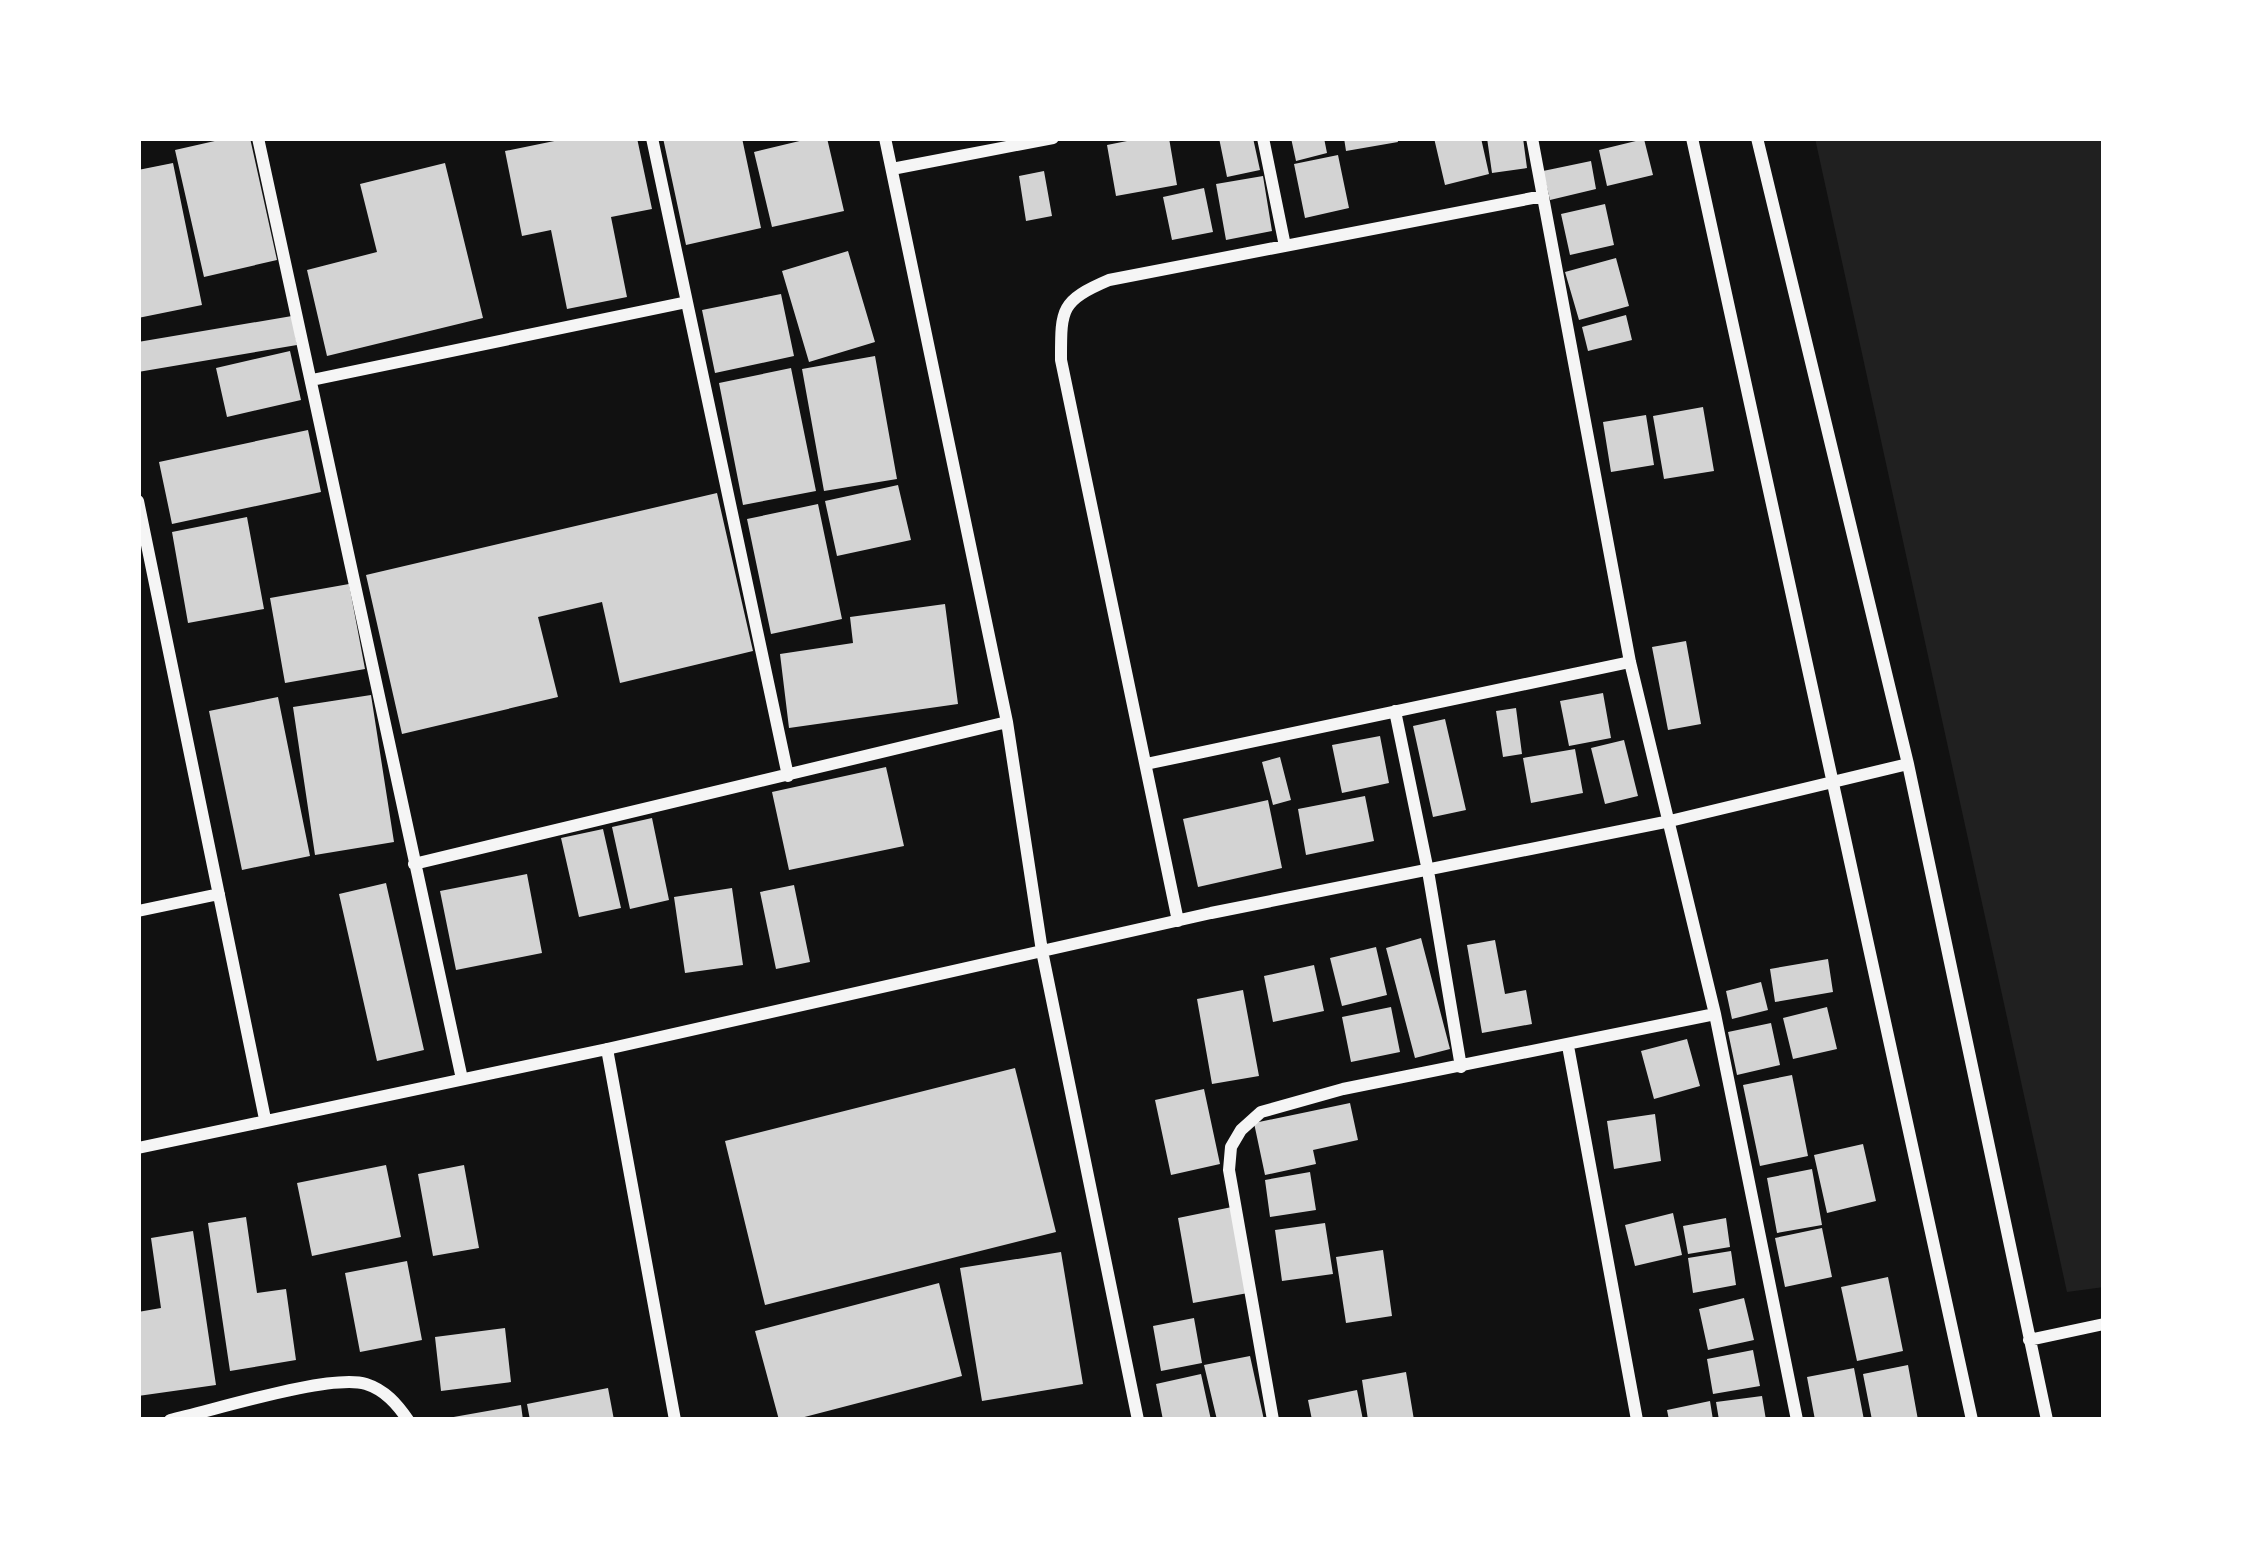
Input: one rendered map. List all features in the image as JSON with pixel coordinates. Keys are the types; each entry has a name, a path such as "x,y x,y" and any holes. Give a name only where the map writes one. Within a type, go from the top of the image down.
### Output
{"street":[{"path":"259,138 462,1079"},
{"path":"652,138 788,776"},
{"path":"885,138 1007,722 1042,951 1138,1420"},
{"path":"892,169 1053,138"},
{"path":"1263,138 1285,246"},
{"path":"1532,138 1630,662 1715,1014 1797,1420"},
{"path":"1692,138 1972,1420"},
{"path":"1757,138 1908,764 2047,1420"},
{"path":"1178,921 1061,360 1061,311 1076,294 1108,280 1543,196"},
{"path":"312,380 687,302"},
{"path":"138,501 265,1119"},
{"path":"1146,764 1630,662"},
{"path":"1394,711 1429,872 1461,1067"},
{"path":"415,864 1007,722"},
{"path":"138,1148 1178,921 1670,820 1908,764"},
{"path":"138,911 219,894"},
{"path":"1273,1420 1229,1170 1231,1147 1261,1112 1343,1089 1715,1014"},
{"path":"1568,1046 1637,1420"},
{"path":"607,1049 675,1420"},
{"path":"2029,1340 2104,1324"},
{"path":"170,1420 337,1382 365,1384 393,1399 408,1420"}],"shaded area":[{"path":"1815,138 2104,138 2104,1287 2067,1292"}],"building":[{"path":"250,138 277,260 204,277 175,150"},
{"path":"569,138 637,138 652,209 611,217 627,297 567,309 551,230 522,236 505,151"},
{"path":"663,138 742,138 761,228 686,245"},
{"path":"827,138 844,211 772,227 754,152"},
{"path":"1169,138 1177,185 1116,196 1107,145"},
{"path":"1219,138 1253,138 1260,170 1227,177"},
{"path":"1291,138 1324,138 1327,153 1296,161"},
{"path":"1344,138 1397,138 1398,142 1346,151"},
{"path":"1434,138 1481,138 1489,174 1445,185"},
{"path":"1487,138 1523,138 1527,168 1492,173"},
{"path":"1644,139 1653,175 1607,186 1599,150"},
{"path":"1338,155 1349,208 1305,218 1294,164"},
{"path":"1591,161 1596,189 1550,200 1543,171"},
{"path":"173,163 202,305 138,318 138,170"},
{"path":"445,163 483,318 327,356 307,270 377,252 360,184"},
{"path":"1044,171 1052,216 1026,221 1019,176"},
{"path":"1263,176 1272,231 1226,240 1216,184"},
{"path":"1204,188 1213,232 1172,240 1163,197"},
{"path":"1605,204 1614,245 1570,255 1561,214"},
{"path":"848,251 875,342 809,362 782,271"},
{"path":"1616,258 1629,306 1579,320 1565,272"},
{"path":"781,294 794,356 715,373 702,310"},
{"path":"1626,315 1632,340 1588,351 1582,327"},
{"path":"292,316 297,345 138,372 138,342"},
{"path":"290,351 301,400 227,417 216,368"},
{"path":"875,356 897,479 824,491 802,369"},
{"path":"791,368 816,491 743,505 719,383"},
{"path":"1703,407 1714,471 1664,479 1653,416"},
{"path":"1646,415 1654,465 1611,472 1603,422"},
{"path":"308,430 321,492 172,524 159,462"},
{"path":"898,485 911,540 837,556 825,501"},
{"path":"717,493 753,651 620,683 602,602 538,617 558,697 402,734 366,575"},
{"path":"818,504 842,619 771,634 747,519"},
{"path":"247,517 264,609 188,623 172,532"},
{"path":"349,584 365,669 285,683 270,598"},
{"path":"945,604 958,704 789,728 780,654 853,643 850,617"},
{"path":"1686,641 1701,724 1668,730 1652,647"},
{"path":"1603,693 1611,738 1569,746 1560,701"},
{"path":"371,695 394,842 315,855 293,707"},
{"path":"278,697 310,856 242,870 209,711"},
{"path":"1516,708 1522,754 1503,757 1496,711"},
{"path":"1445,719 1466,810 1433,817 1413,726"},
{"path":"1380,736 1389,783 1342,793 1332,745"},
{"path":"1624,740 1638,796 1605,804 1591,748"},
{"path":"1575,749 1583,793 1531,803 1523,758"},
{"path":"1280,757 1291,800 1273,805 1262,762"},
{"path":"886,767 904,846 789,870 772,792"},
{"path":"1365,796 1374,841 1306,855 1298,809"},
{"path":"1268,800 1282,868 1198,887 1183,819"},
{"path":"652,818 669,900 630,909 612,827"},
{"path":"603,829 621,908 579,917 561,838"},
{"path":"527,874 542,953 456,970 440,891"},
{"path":"386,883 424,1050 377,1061 339,894"},
{"path":"794,885 810,962 776,969 760,892"},
{"path":"732,888 743,965 685,973 674,897"},
{"path":"1421,938 1450,1049 1415,1058 1386,948"},
{"path":"1495,940 1505,994 1526,990 1532,1024 1482,1033 1467,945"},
{"path":"1376,947 1387,995 1342,1006 1330,958"},
{"path":"1828,959 1833,992 1775,1002 1770,969"},
{"path":"1314,965 1324,1011 1273,1022 1264,976"},
{"path":"1761,982 1768,1010 1732,1019 1726,991"},
{"path":"1243,990 1259,1076 1212,1084 1197,999"},
{"path":"1391,1007 1400,1052 1351,1062 1342,1017"},
{"path":"1827,1007 1837,1049 1793,1059 1783,1018"},
{"path":"1771,1023 1780,1065 1737,1075 1728,1032"},
{"path":"1687,1039 1700,1086 1654,1099 1641,1051"},
{"path":"1015,1068 1056,1232 765,1305 725,1141"},
{"path":"1792,1075 1808,1156 1760,1166 1743,1085"},
{"path":"1204,1089 1220,1164 1171,1175 1155,1100"},
{"path":"1350,1103 1358,1140 1313,1150 1316,1164 1265,1175 1254,1123"},
{"path":"1655,1114 1661,1161 1614,1169 1607,1121"},
{"path":"1863,1144 1876,1201 1827,1213 1814,1155"},
{"path":"386,1165 401,1237 312,1256 297,1183"},
{"path":"464,1165 479,1248 433,1256 418,1174"},
{"path":"1812,1169 1822,1225 1777,1233 1767,1178"},
{"path":"1310,1172 1316,1210 1270,1217 1265,1180"},
{"path":"1232,1207 1248,1293 1193,1303 1178,1218"},
{"path":"1673,1213 1682,1255 1635,1266 1625,1225"},
{"path":"246,1217 257,1293 286,1289 296,1360 230,1371 208,1223"},
{"path":"1726,1218 1730,1247 1688,1254 1683,1226"},
{"path":"1325,1223 1333,1274 1282,1281 1275,1230"},
{"path":"1822,1228 1832,1277 1785,1287 1775,1238"},
{"path":"193,1231 216,1385 138,1396 138,1312 161,1308 151,1238"},
{"path":"1383,1250 1392,1316 1346,1323 1336,1257"},
{"path":"1731,1251 1736,1285 1693,1293 1688,1258"},
{"path":"1061,1252 1083,1384 982,1401 960,1268"},
{"path":"407,1261 422,1340 360,1352 345,1273"},
{"path":"1888,1277 1903,1351 1857,1361 1841,1287"},
{"path":"939,1283 962,1376 779,1420 755,1331"},
{"path":"1744,1298 1754,1340 1708,1350 1699,1309"},
{"path":"1194,1318 1202,1363 1161,1371 1153,1326"},
{"path":"505,1328 511,1382 441,1391 435,1337"},
{"path":"1753,1350 1760,1386 1713,1394 1707,1359"},
{"path":"1250,1356 1264,1420 1217,1420 1204,1365"},
{"path":"1908,1365 1918,1420 1872,1420 1863,1374"},
{"path":"1854,1368 1864,1420 1815,1420 1807,1377"},
{"path":"1406,1372 1414,1420 1368,1420 1362,1380"},
{"path":"1201,1374 1211,1420 1163,1420 1156,1384"},
{"path":"608,1388 614,1420 530,1420 527,1404"},
{"path":"1357,1390 1363,1420 1312,1420 1308,1400"},
{"path":"1762,1396 1766,1420 1719,1420 1716,1402"},
{"path":"1710,1401 1713,1420 1669,1420 1667,1410"},
{"path":"521,1405 523,1420 448,1418"}]}
